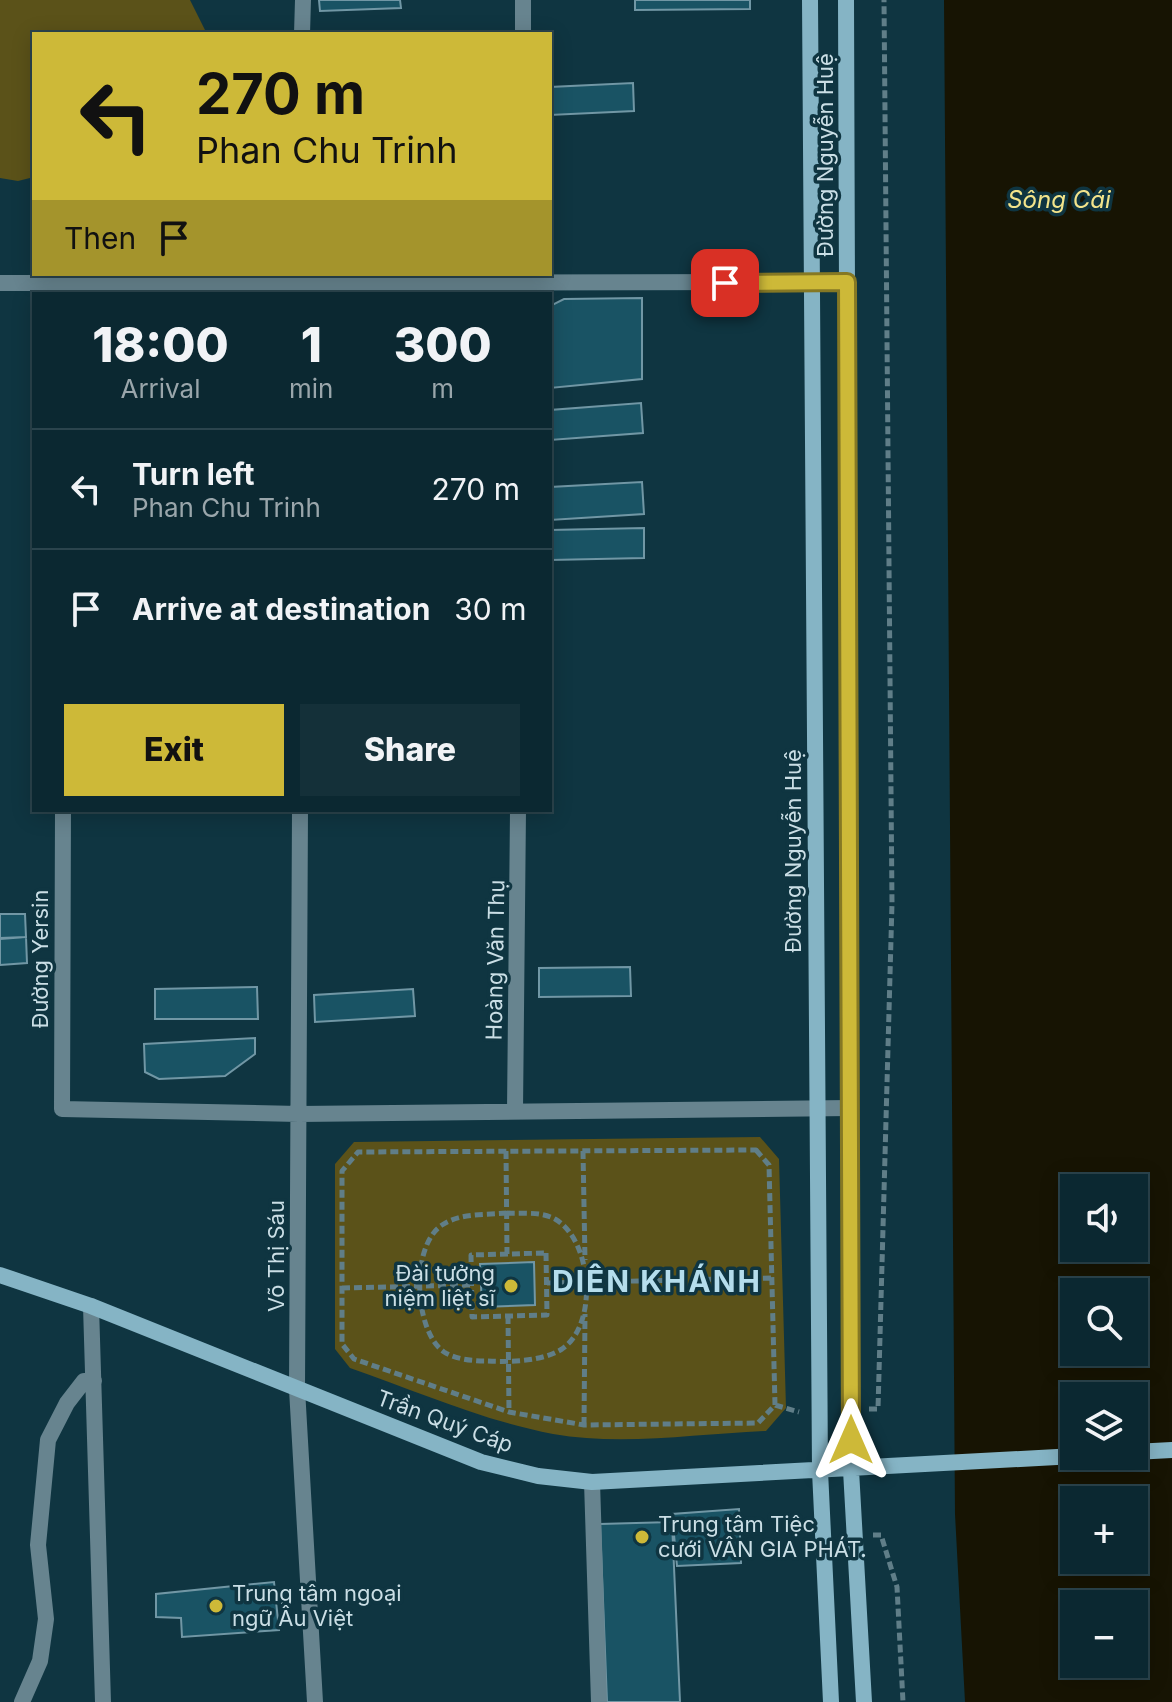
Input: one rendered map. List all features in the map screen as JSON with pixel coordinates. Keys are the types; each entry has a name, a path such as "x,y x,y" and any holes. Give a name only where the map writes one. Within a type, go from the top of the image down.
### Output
{"main road":[{"name":"Đường Nguyễn Huệ","path":"810,0 820,1471 831,1702"},
{"name":"Đường Nguyễn Huệ","path":"846,0 851,1470 864,1702"},
{"name":"Trần Quý Cáp","path":"0,1275 91,1306 481,1462 538,1476 592,1482 1060,1457"},
{"path":"1148,1451 1172,1450"}],"street":[{"path":"302,32 303,0"},
{"path":"523,0 523,32"},
{"path":"0,283 64,288 847,282"},
{"name":"Đường Yersin","path":"63,812 62,1109 299,1114"},
{"name":"Võ Thị Sáu","path":"300,812 297,1389 315,1702"},
{"name":"Hoàng Văn Thụ","path":"515,1111 518,812"},
{"path":"299,1114 850,1108"},
{"path":"91,1306 103,1702"},
{"path":"22,1702 40,1661 46,1619 38,1545 48,1440 67,1403 84,1381 94,1381"},
{"path":"592,1482 599,1702"}],"path":[{"path":"878,1409 892,903 884,0"},
{"path":"756,1150 769,1165 775,1405 758,1423 584,1425 509,1412 354,1359 342,1344 342,1171 358,1152 506,1151 756,1150"},
{"path":"506,1151 507,1254"},
{"path":"583,1151 584,1425"},
{"path":"507,1213 538,1214 555,1220 571,1234 582,1257 585,1282 578,1330 565,1347 536,1359 462,1359 443,1351 428,1335 422,1311 421,1261 439,1226 457,1217 507,1213"},
{"path":"546,1253 547,1315 472,1317 471,1255 507,1254 546,1253"},
{"path":"547,1283 771,1278"},
{"path":"342,1288 471,1285"},
{"path":"508,1316 509,1412"}],"shaded area":[{"path":"0,0 190,0 206,32 32,32 32,178 18,181 0,178"},
{"path":"760,1137 779,1159 786,1408 766,1431 632,1439 553,1434 476,1413 350,1368 335,1349 335,1164 354,1142"}],"water":[{"name":"Sông Cái","path":"944,0 1172,0 1172,1702 965,1702 955,1514"}],"building":[{"path":"319,0 400,0 401,8 320,11"},
{"path":"635,0 750,0 750,9 635,10"},
{"path":"633,83 634,111 552,115 552,87"},
{"path":"642,298 642,379 552,388 552,305 564,299"},
{"path":"641,403 643,433 552,440 552,410"},
{"path":"642,482 644,514 552,520 552,487"},
{"path":"644,528 644,558 552,560 552,530"},
{"path":"0,914 25,914 26,937 0,938"},
{"path":"26,937 27,963 0,965 0,939"},
{"path":"630,967 631,996 539,997 539,968"},
{"path":"257,987 258,1019 155,1019 155,989"},
{"path":"413,989 415,1016 315,1022 314,995"},
{"path":"255,1038 255,1054 225,1076 159,1079 145,1072 144,1044"},
{"path":"534,1262 535,1305 482,1307 480,1264"},
{"path":"739,1509 741,1563 677,1566 672,1514"},
{"path":"672,1522 680,1702 607,1702 600,1524"},
{"name":"Trung tâm ngoại ngữ Âu Việt","path":"274,1582 279,1630 182,1637 181,1618 156,1617 156,1594"}],"place":[{"name":"Đài tưởng niệm liệt sĩ","path":"511,1286"},
{"name":"Trung tâm Tiệc cưới VÂN GIA PHÁT.","path":"642,1537"},
{"name":"Trung tâm ngoại ngữ Âu Việt","path":"216,1606"}],"district":[{"name":"DIÊN KHÁNH","path":"657,1282"}],"route":[{"path":"725,283 847,282 851,1440"}]}
